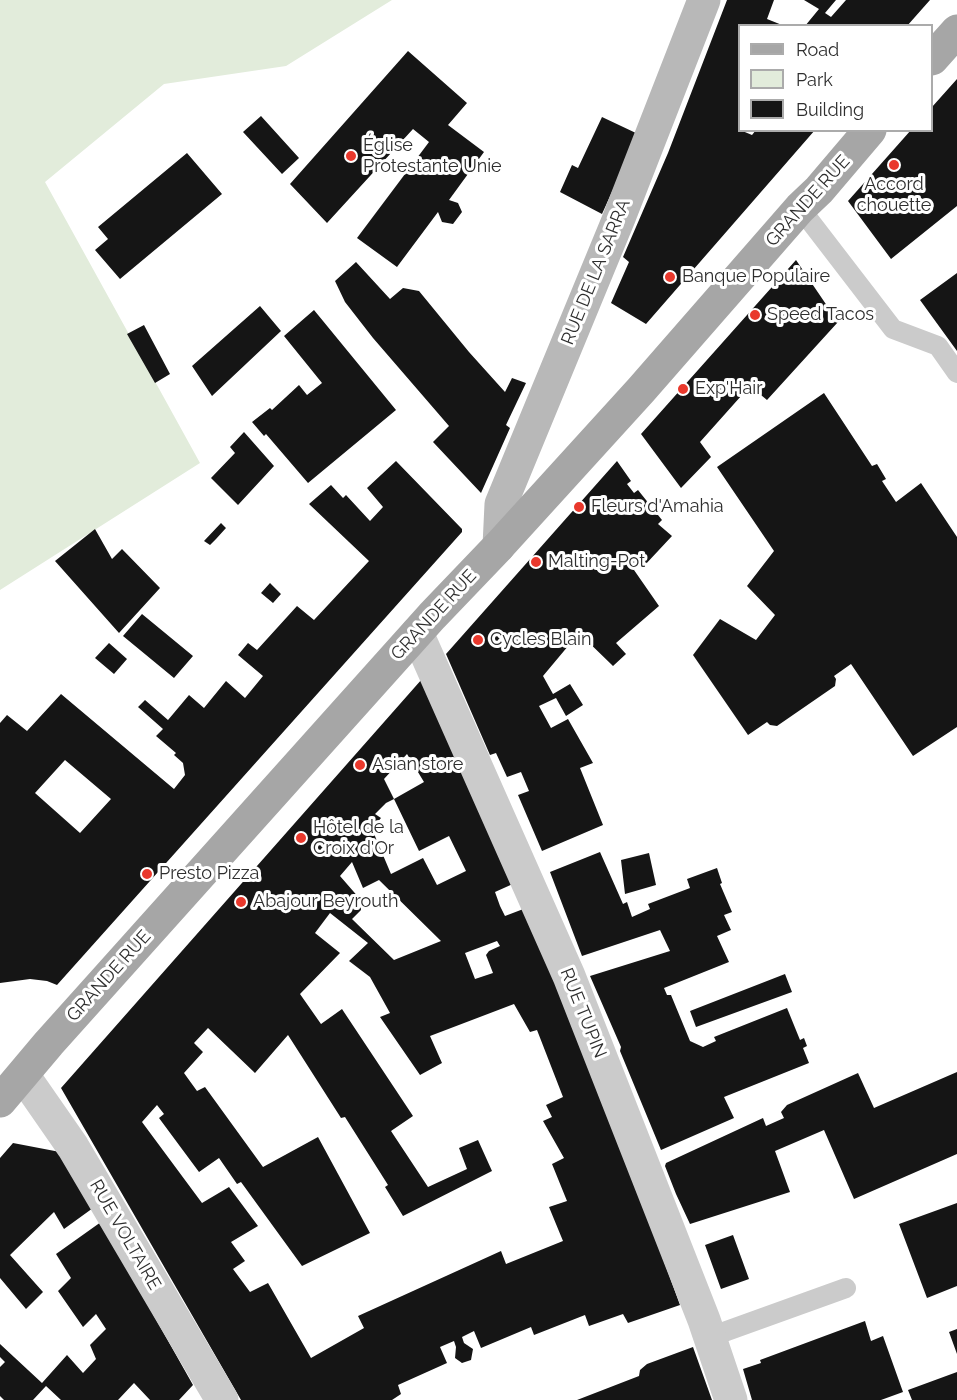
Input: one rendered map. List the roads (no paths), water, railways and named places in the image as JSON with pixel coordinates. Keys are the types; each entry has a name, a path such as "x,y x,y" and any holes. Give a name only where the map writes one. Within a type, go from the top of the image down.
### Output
{"main road":[{"path":"933,58 957,31"},
{"name":"GRANDE RUE","path":"0,1101 49,1043 417,633 641,390 868,132"}],"street":[{"name":"RUE DE LA SARRA","path":"499,546 501,504 619,218 705,0"},
{"name":"RUE TUPIN","path":"417,633 569,976 710,1337 731,1400"},
{"name":"RUE VOLTAIRE","path":"23,1075 73,1147 222,1400"}],"lane":[{"path":"800,208 892,329 938,346 957,373"},
{"path":"710,1337 846,1288"}],"place":[{"name":"Église Protestante Unie","path":"351,156"},
{"name":"Accord chouette","path":"894,165"},
{"name":"Banque Populaire","path":"670,277"},
{"name":"Speed Tacos","path":"755,315"},
{"name":"Exp'Hair","path":"683,389"},
{"name":"Fleurs d'Amahia","path":"579,507"},
{"name":"Malting-Pot","path":"536,562"},
{"name":"Cycles Blain","path":"478,640"},
{"name":"Asian store","path":"360,765"},
{"name":"Hôtel de la Croix d'Or","path":"301,838"},
{"name":"Presto Pizza","path":"147,874"},
{"name":"Abajour Beyrouth","path":"241,902"}]}
